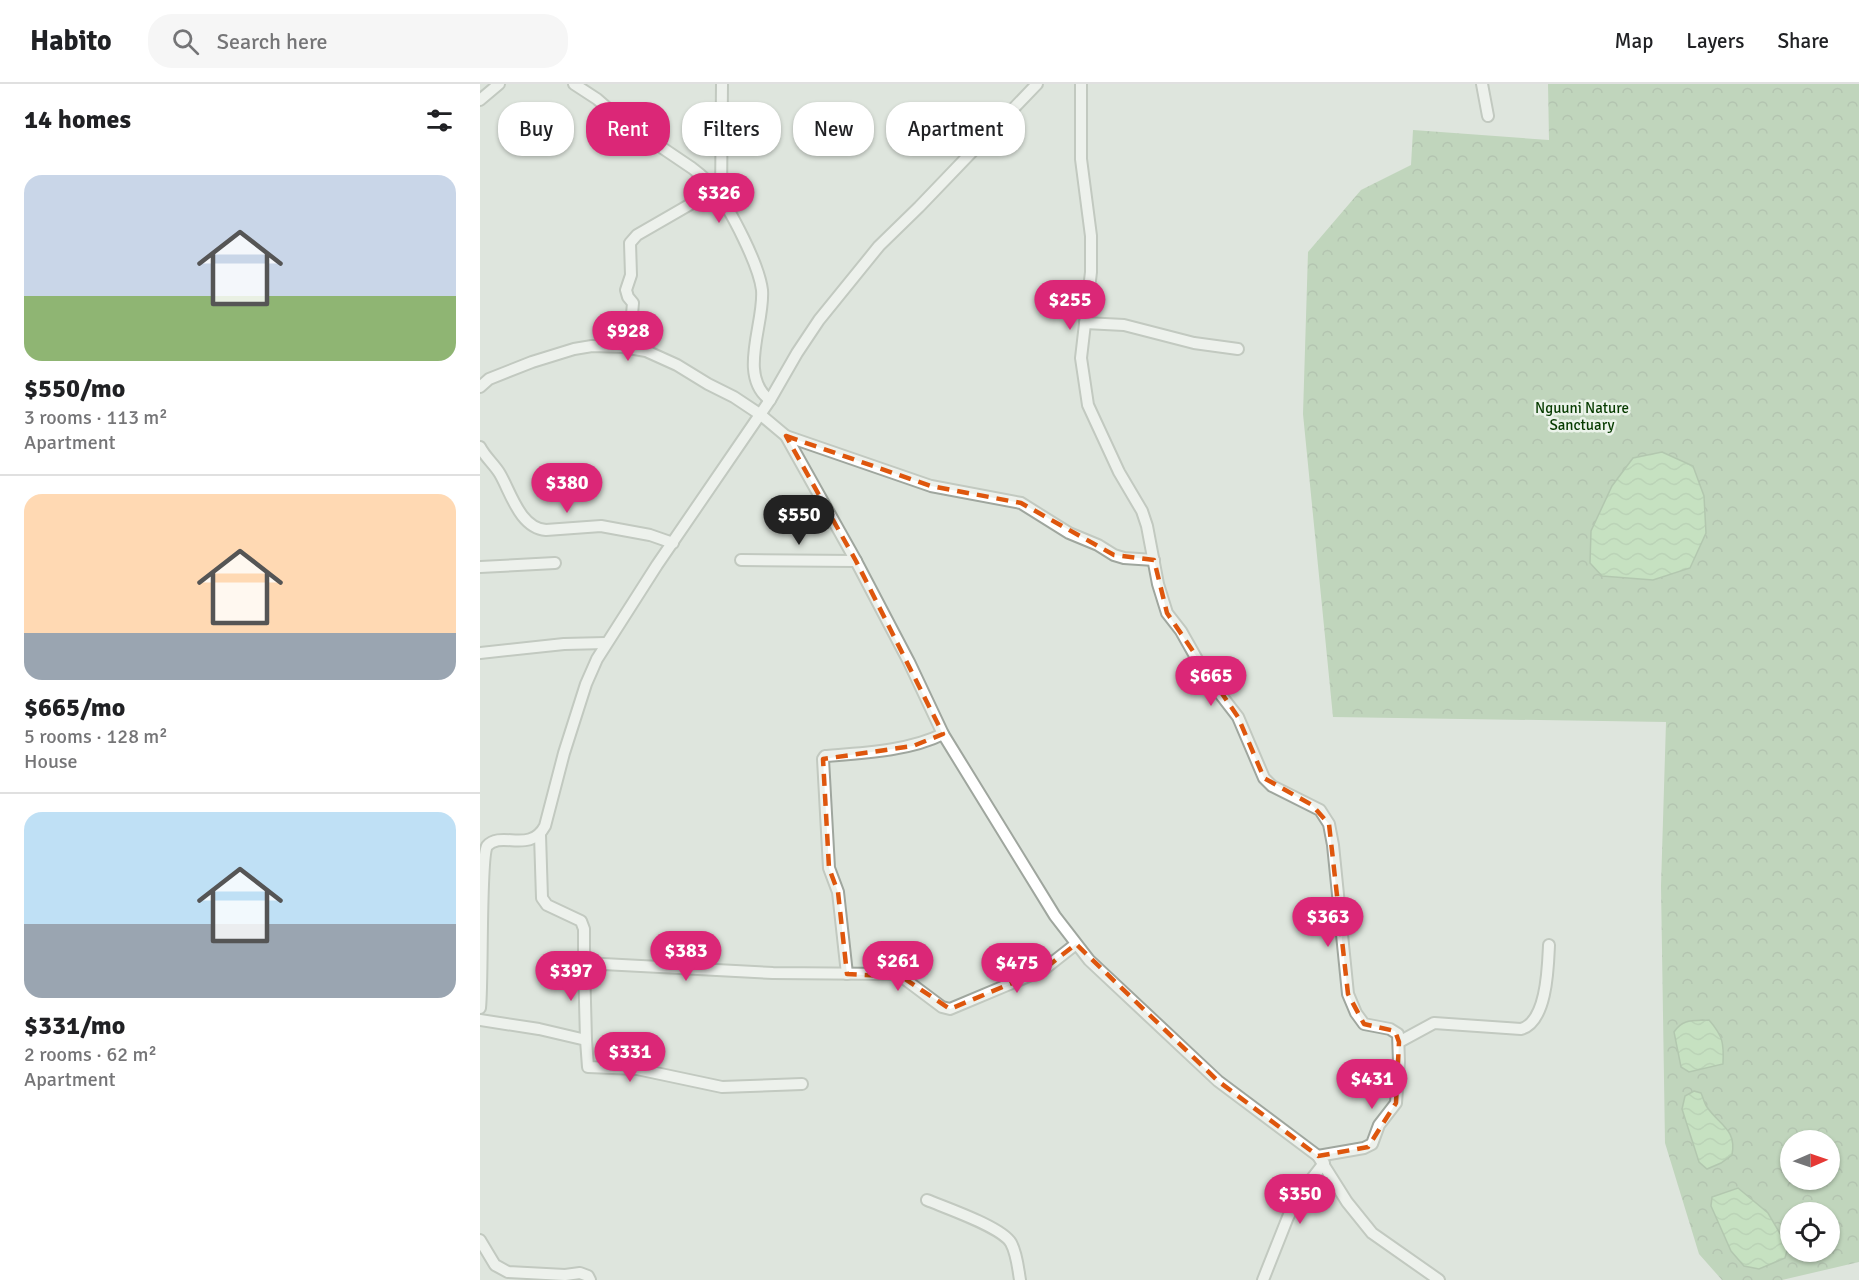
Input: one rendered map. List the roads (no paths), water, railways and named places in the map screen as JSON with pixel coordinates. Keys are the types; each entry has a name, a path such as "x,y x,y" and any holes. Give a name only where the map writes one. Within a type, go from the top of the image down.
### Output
{"street":[{"path":"480,100 498,84"},
{"path":"574,84 597,99 621,120 692,168 718,194 753,258 759,278 761,303 755,369 759,389 770,400"},
{"path":"718,194 722,84"},
{"path":"480,1008 482,991 481,905 485,841 526,840 540,835 545,826 564,753 586,684 606,643 770,400 819,320 867,260 1037,84"},
{"path":"1081,84 1080,147 1091,253 1082,369 1088,405 1119,472 1142,511 1161,600 1167,613 1181,631 1206,677 1238,717 1264,777 1272,786 1312,805 1325,816 1329,824 1348,994 1356,1013 1364,1024 1395,1031 1399,1042 1396,1103 1379,1125 1372,1144 1321,1159 1288,1217 1263,1280"},
{"path":"1482,84 1488,117"},
{"path":"629,348 633,318 633,303 626,292 631,275 630,243 637,235 718,194"},
{"path":"1085,323 1124,325 1194,343 1238,349"},
{"path":"480,387 489,379 574,349 609,345 646,351 677,365 760,415 786,436 931,486 1021,503 1070,533 1114,555 1154,560"},
{"path":"786,436 856,561 909,662 943,734 1055,916 1076,944 1122,993 1218,1081 1321,1159 1347,1202 1372,1233 1439,1280"},
{"path":"480,447 501,475 518,510 538,529 601,526 650,535 673,543"},
{"path":"741,560 856,561"},
{"path":"480,567 555,563"},
{"path":"480,653 564,644 606,643"},
{"path":"847,974 838,892 829,868 823,759 825,756 913,746 943,734"},
{"path":"540,835 544,902 581,921 584,929 587,1064 590,1067 637,1069 722,1087 802,1084"},
{"path":"584,963 762,973 892,974 902,977 933,1002 950,1009 1043,970 1076,944"},
{"path":"1399,1042 1434,1023 1521,1029 1527,1027 1536,1018 1544,993 1549,945"},
{"path":"480,1020 539,1029 586,1040"},
{"path":"927,1200 989,1227 1006,1237 1014,1251 1020,1280"},
{"path":"480,1240 495,1265 508,1272 565,1275 580,1272 588,1276 590,1280"}],"water":[{"path":"1662,452 1693,466 1704,496 1706,533 1690,568 1653,580 1602,576 1590,563 1591,531 1612,486 1633,458"},
{"path":"1709,1020 1722,1040 1723,1064 1689,1072 1681,1067 1674,1032 1685,1022"},
{"path":"1694,1091 1701,1093 1707,1107 1726,1128 1732,1139 1732,1155 1707,1169 1699,1162 1682,1109 1685,1096"},
{"path":"1738,1188 1768,1213 1780,1233 1780,1260 1759,1269 1744,1266 1731,1251 1711,1206 1712,1197"}],"park label":[{"name":"Nguuni Nature Sanctuary","path":"1582,416"}]}
